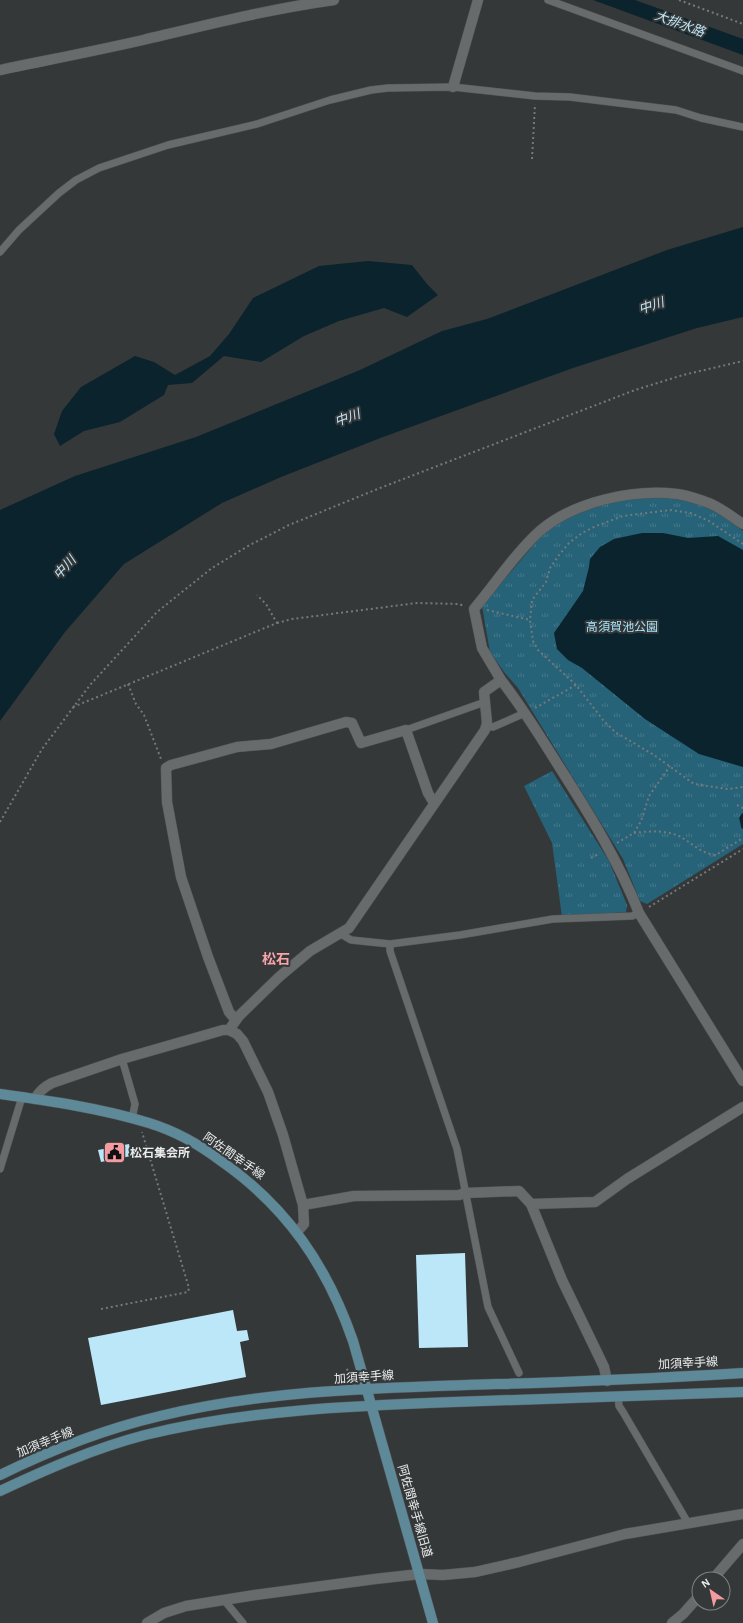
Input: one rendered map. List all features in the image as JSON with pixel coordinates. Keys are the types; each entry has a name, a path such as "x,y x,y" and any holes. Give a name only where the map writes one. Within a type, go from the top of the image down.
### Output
{"main road":[{"name":"阿佐間幸手線","path":"0,1094 109,1112 186,1138 238,1172 260,1190 297,1232 312,1252 326,1275 353,1341 372,1406"},
{"name":"加須幸手線","path":"0,1475 116,1428 201,1407 255,1398 367,1389 607,1381 743,1374"},
{"path":"0,1491 50,1468 87,1454 159,1432 224,1419 300,1410 372,1406 743,1392"},
{"name":"阿佐間幸手線旧道","path":"372,1406 420,1574 432,1623"}],"street":[{"path":"0,70 142,40 251,14 296,5 334,0"},
{"path":"453,87 478,0"},
{"path":"743,524 708,502 678,494 661,493 626,495 597,502 555,520 542,530 522,550 478,609 482,648 501,680 525,713 609,848 639,913 743,1081"},
{"path":"229,1030 235,1019 280,976 310,951 349,928 465,760 486,726 484,692 501,680"},
{"path":"235,1019 232,1018 226,1005 181,877 167,802 166,768 171,765 237,747 271,744 346,722 352,723 360,743 406,730 428,793 434,803"},
{"path":"35,1099 38,1093 52,1083 122,1059 223,1030 229,1030 237,1034 243,1041 268,1092 283,1135 303,1205 304,1224 297,1232"},
{"path":"531,1204 595,1202 627,1179 743,1108"},
{"path":"303,1205 354,1196 460,1195 465,1193 519,1191 531,1204 562,1280 604,1367 607,1381"},
{"path":"147,1623 164,1613 186,1606 283,1591 420,1574 443,1575 475,1572 625,1534 688,1522 743,1514"},
{"path":"721,1571 743,1544"},
{"path":"672,1623 691,1605"}],"lane":[{"path":"548,0 743,71"},
{"path":"0,252 19,230 68,185 85,175 115,162 168,145 257,124 330,100 353,94 388,88 453,87 535,96 570,97 676,110 701,118 743,127"},
{"path":"406,730 485,702"},
{"path":"486,726 493,727 525,713"},
{"path":"341,934 351,940 390,944 460,935 554,919 632,916 639,913"},
{"path":"390,944 390,951 458,1149 465,1193 488,1307 519,1373"},
{"path":"122,1059 135,1104 138,1123"},
{"path":"0,1169 22,1097"},
{"path":"618,1396 619,1406 688,1522"},
{"path":"224,1600 243,1623"}],"path":[{"path":"679,0 743,24"},
{"path":"532,159 535,96"},
{"path":"0,822 30,768 90,685 158,612 212,568 248,546 289,525 380,488 635,390 682,375 743,361"},
{"path":"743,544 709,521 691,513 670,510 623,516 582,533 558,554 550,568 546,582 532,600 530,620 533,641 538,650 576,685 603,720 615,732 654,754 694,784 728,789 743,787"},
{"path":"257,595 266,604 277,623"},
{"path":"72,708 277,623 292,619 417,602 459,604 530,620"},
{"path":"128,684 136,704 144,715 162,763 166,768"},
{"path":"525,713 576,685"},
{"path":"634,833 641,821 649,796 670,766"},
{"path":"737,805 743,808"},
{"path":"614,845 634,833 648,831 678,836 706,853 713,855 743,838"},
{"path":"639,913 743,849"},
{"path":"138,1123 147,1132"},
{"path":"101,1309 188,1292 189,1288 141,1128 138,1123"},
{"path":"343,1374 350,1367 350,1362"}],"green space":[{"name":"高須賀池公園","path":"646,497 675,499 698,504 719,514 743,531 743,844 647,904 640,901 623,859 518,688 504,672 490,652 482,606 542,535 558,523 576,514 605,503 623,499"},
{"path":"552,771 609,861 627,905 626,912 562,917 552,843 524,786"}],"water":[{"name":"大排水路","path":"593,0 635,0 743,39 743,55"},
{"name":"中川","path":"743,227 743,317 697,328 573,368 383,437 281,477 222,503 124,564 65,632 0,721 0,510 75,476 196,437 360,370 442,331 487,319 667,250"},
{"path":"368,261 412,265 438,295 407,317 384,308 339,321 304,336 261,362 224,356 192,383 168,385 164,395 120,422 84,431 60,446 54,434 62,411 81,387 135,356 154,362 175,375 210,356 229,334 253,298 319,266"},
{"path":"642,533 663,533 688,538 718,536 743,550 743,767 699,754 645,719 582,668 568,660 557,649 554,633 583,591 590,559 600,547 614,539"}],"building":[{"name":"松石集会所","path":"129,1144 131,1156 101,1162 98,1150"},
{"path":"465,1253 468,1347 419,1348 416,1255"},
{"path":"233,1310 237,1331 247,1330 249,1340 240,1342 246,1377 101,1405 88,1338"}],"waterway":[{"path":"743,815 741,818 743,827"}],"place":[{"name":"松石集会所","path":"115,1153"}],"district":[{"name":"松石","path":"276,959"}]}
